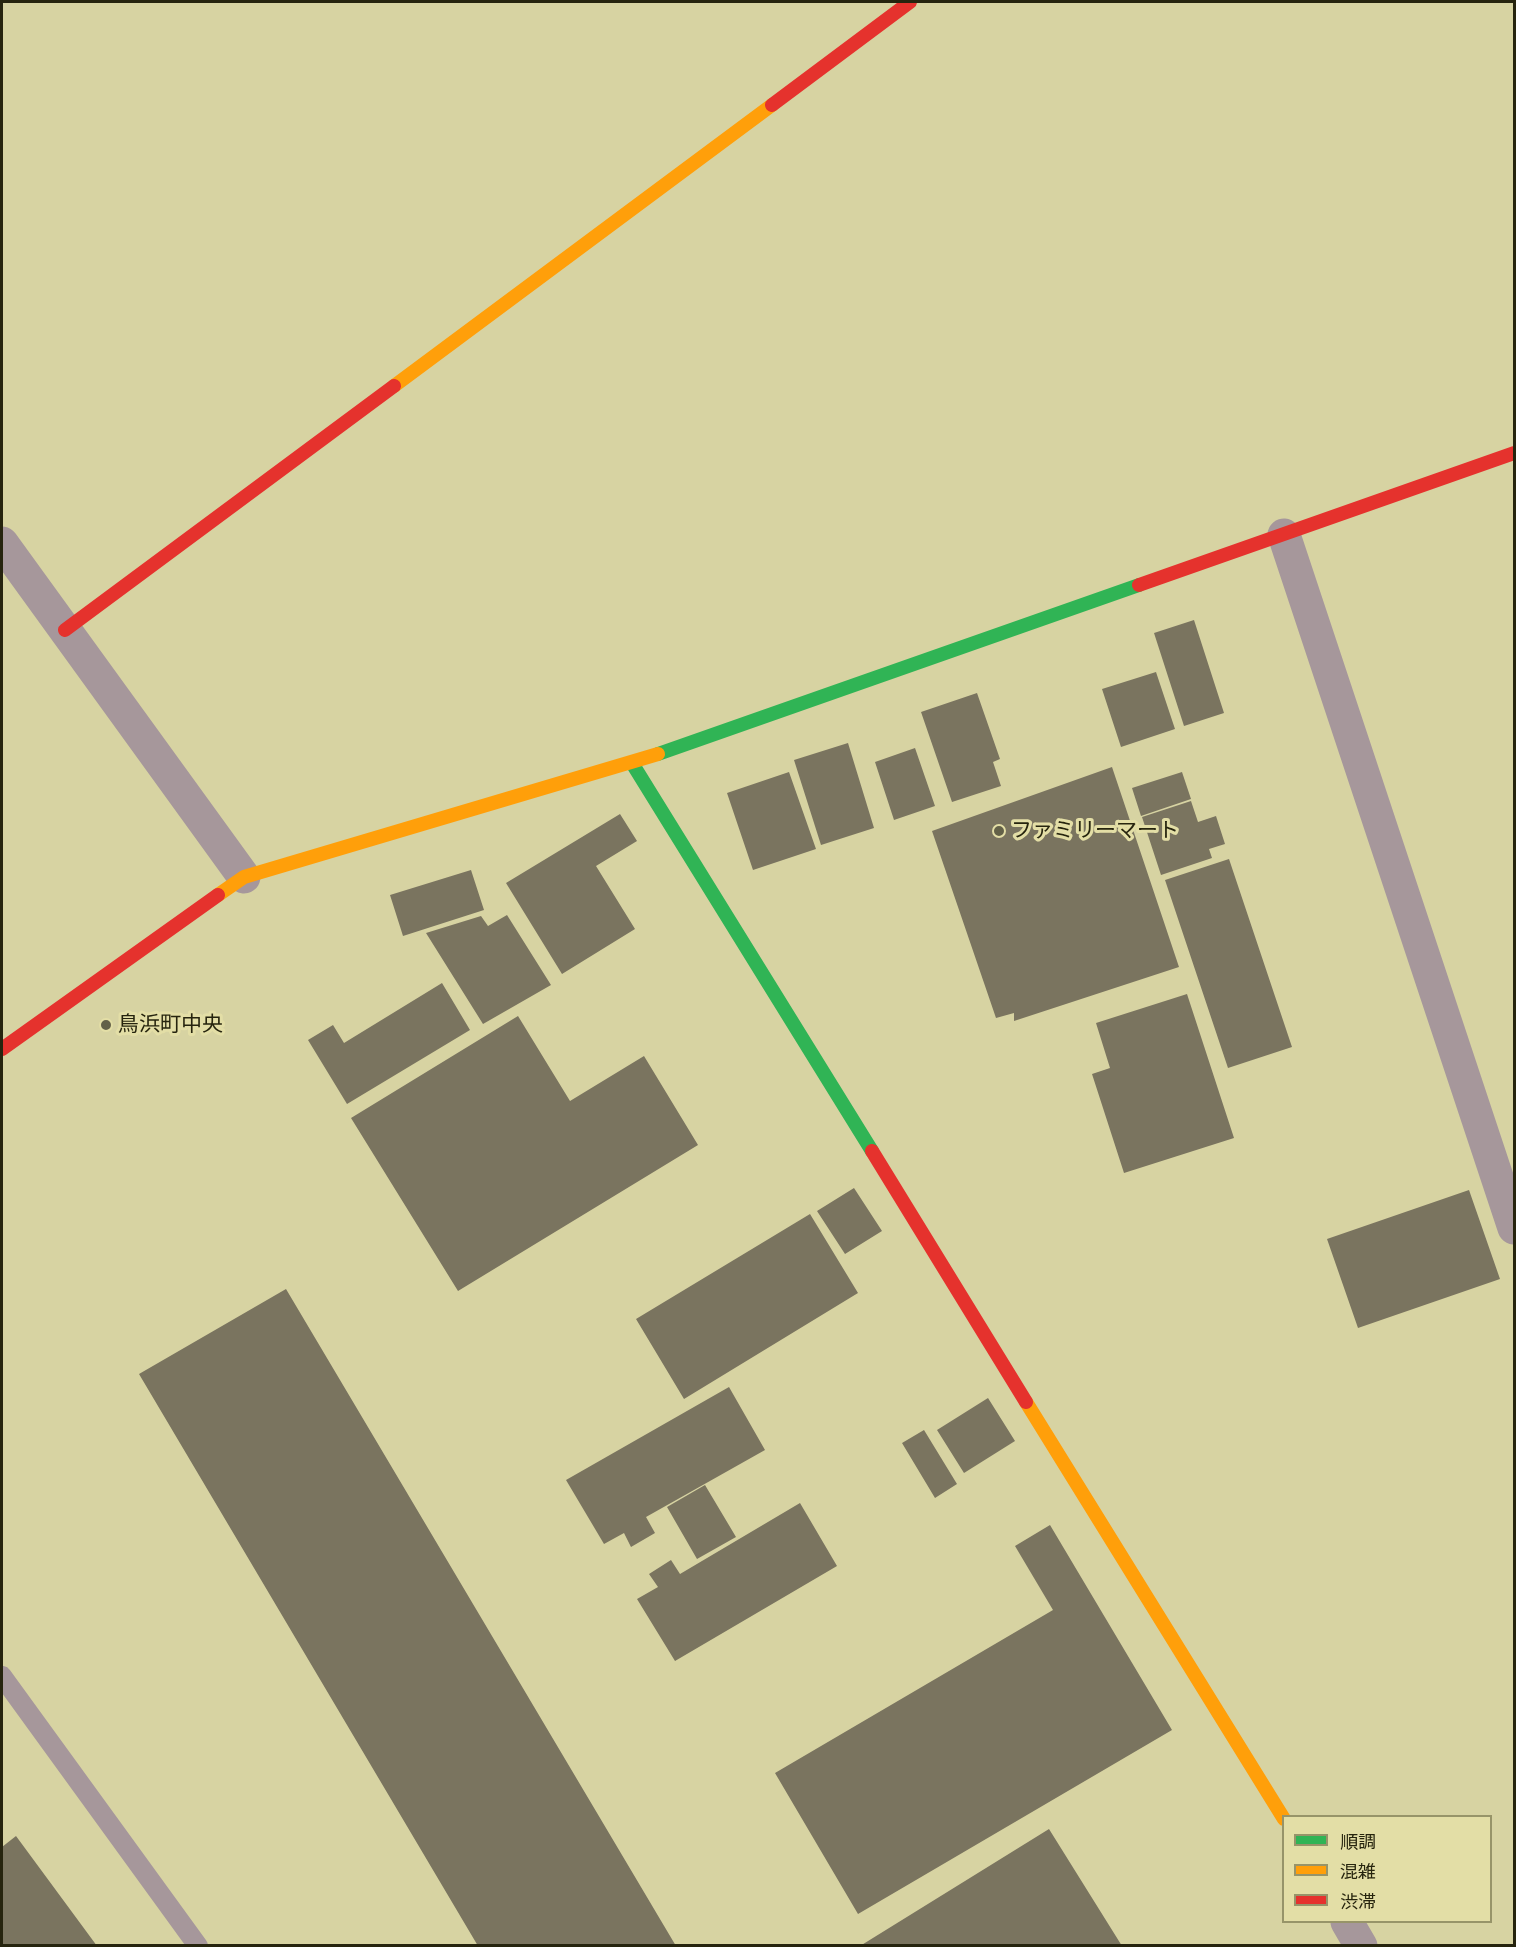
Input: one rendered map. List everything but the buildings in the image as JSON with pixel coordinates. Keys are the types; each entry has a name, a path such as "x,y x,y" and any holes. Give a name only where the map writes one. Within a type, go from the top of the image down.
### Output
{"street":[{"path":"65,630 910,2"},
{"path":"2,1049 244,877 632,763 1515,453"},
{"path":"1284,535 1515,1228"},
{"path":"2,543 244,877"},
{"path":"632,763 1282,1816"},
{"path":"1348,1923 1361,1946"}],"lane":[{"path":"2,1676 198,1946"}],"shaded area":[{"path":"2,2 1514,2 1514,1945 2,1946"}],"traffic: fast":[{"path":"658,754 1139,585"},
{"path":"632,763 872,1151"}],"traffic: slow":[{"path":"394,386 772,105"},
{"path":"218,895 244,877 658,754"},
{"path":"1026,1402 1282,1816"}],"traffic: jam":[{"path":"772,105 910,2"},
{"path":"65,630 394,386"},
{"path":"1139,585 1514,453"},
{"path":"2,1049 218,895"},
{"path":"872,1151 1026,1402"}],"place":[{"name":"ファミリーマート","path":"999,831"},
{"name":"鳥浜町中央","path":"106,1025"}]}
